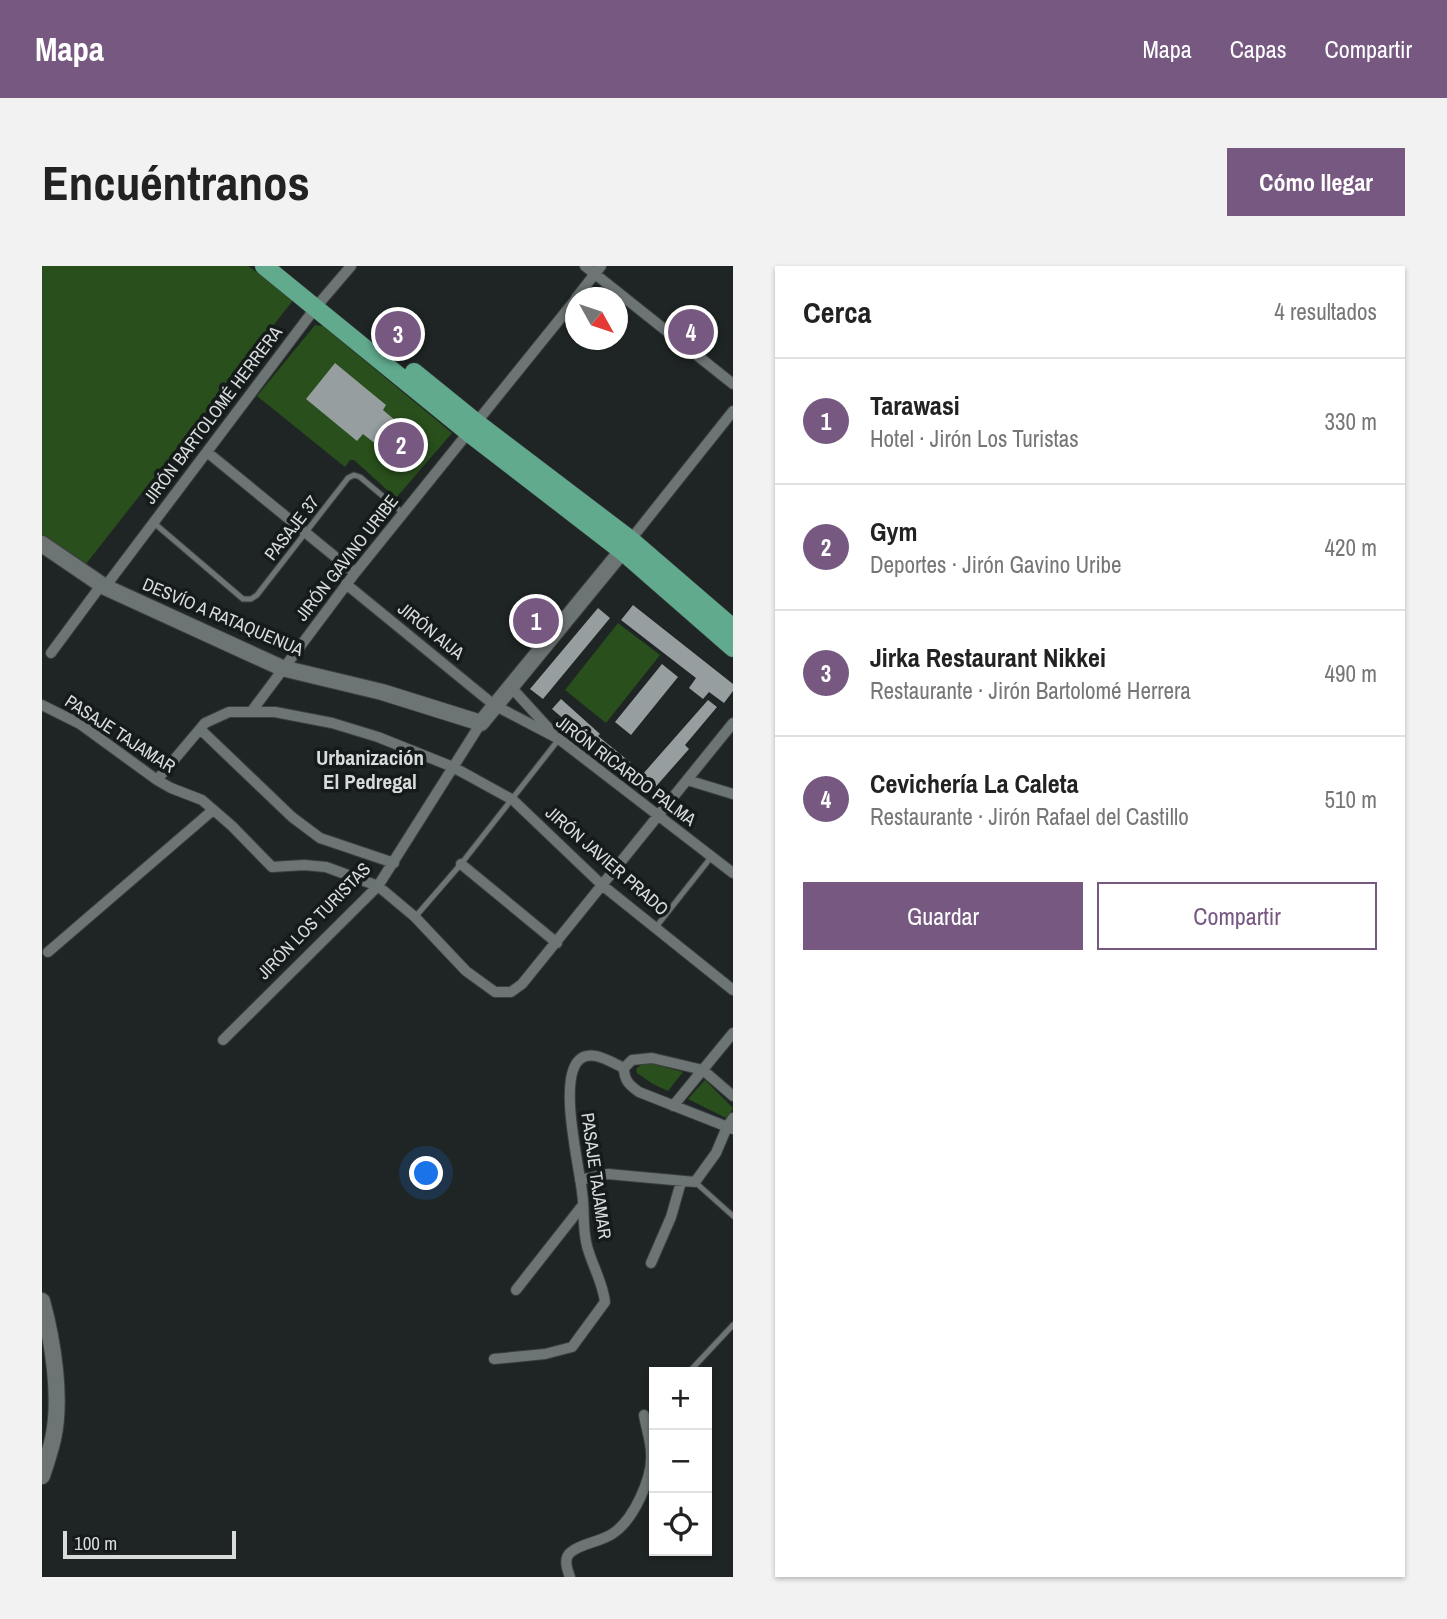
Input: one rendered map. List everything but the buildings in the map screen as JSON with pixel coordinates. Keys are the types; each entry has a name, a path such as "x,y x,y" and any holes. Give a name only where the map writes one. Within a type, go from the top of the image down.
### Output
{"main road":[{"path":"264,266 320,303"},
{"path":"283,266 320,303 473,428 733,628"},
{"path":"626,545 733,648"}],"street":[{"name":"JIRÓN BARTOLOMÉ HERRERA","path":"51,653 351,266"},
{"path":"585,266 598,270 733,384"},
{"name":"JIRÓN GAVINO URIBE","path":"585,287 598,270"},
{"name":"JIRÓN GAVINO URIBE","path":"251,712 346,584 565,312"},
{"path":"626,545 733,411"},
{"path":"207,452 355,573"},
{"name":"DESVÍO A RATAQUENUA","path":"42,544 103,586 282,668 382,692 481,723"},
{"name":"JIRÓN LOS TURISTAS","path":"223,1040 379,886 494,705 626,545"},
{"name":"JIRÓN AIJA","path":"346,584 494,705"},
{"path":"510,687 559,739"},
{"name":"PASAJE TAJAMAR","path":"42,705 80,724 172,789 202,800 272,867 304,864 326,867 379,886 415,917 466,971 495,992 510,992 522,984 557,943"},
{"name":"JIRÓN RICARDO PALMA","path":"494,705 559,739 733,873"},
{"path":"157,780 205,723 229,712 251,712"},
{"name":"JIRÓN JAVIER PRADO","path":"251,712 275,712 332,723 377,737 453,767 513,800 602,885 733,990"},
{"path":"461,864 557,943 733,723"},
{"path":"200,729 292,817 320,838 394,863"},
{"path":"687,780 733,794"},
{"path":"48,952 214,810"},
{"path":"673,1105 733,1033"},
{"name":"PASAJE TAJAMAR","path":"494,1359 545,1354 572,1347 605,1303 604,1292 587,1249 582,1225 580,1180 568,1103 579,1059 587,1055 628,1064"},
{"path":"580,1180 608,1174 695,1182 716,1153 731,1125 673,1105 630,1086 624,1077 628,1064 652,1058 703,1070 733,1096"},
{"path":"651,1263 671,1217 681,1182"},
{"path":"516,1290 582,1206"},
{"path":"42,1301 49,1327 56,1400 53,1437 42,1476"},
{"path":"570,1577 567,1559 570,1552 619,1529 646,1484 652,1451 644,1415"}],"lane":[{"name":"PASAJE 37","path":"154,523 243,599 251,599 307,533 348,478 354,475 360,477 403,513"},
{"path":"415,917 513,800 559,739"},
{"path":"656,927 712,856"},
{"path":"695,1182 733,1216"},
{"path":"694,1367 733,1325"}],"green space":[{"path":"42,266 248,266 294,299 82,569 42,539"},
{"path":"315,325 323,326 452,433 396,498 354,460 350,460 345,467 257,396"},
{"path":"618,623 660,655 606,723 565,690"},
{"path":"645,1062 683,1072 668,1091 637,1073 636,1069"},
{"path":"705,1080 733,1108 728,1119 688,1099"}],"place":[{"name":"Cevichería La Caleta","path":"691,332"},
{"name":"Jirka Restaurant Nikkei","path":"398,334"},
{"name":"Gym","path":"401,445"},
{"name":"Tarawasi","path":"536,621"}],"district":[{"name":"Urbanización El Pedregal","path":"370,770"}]}
